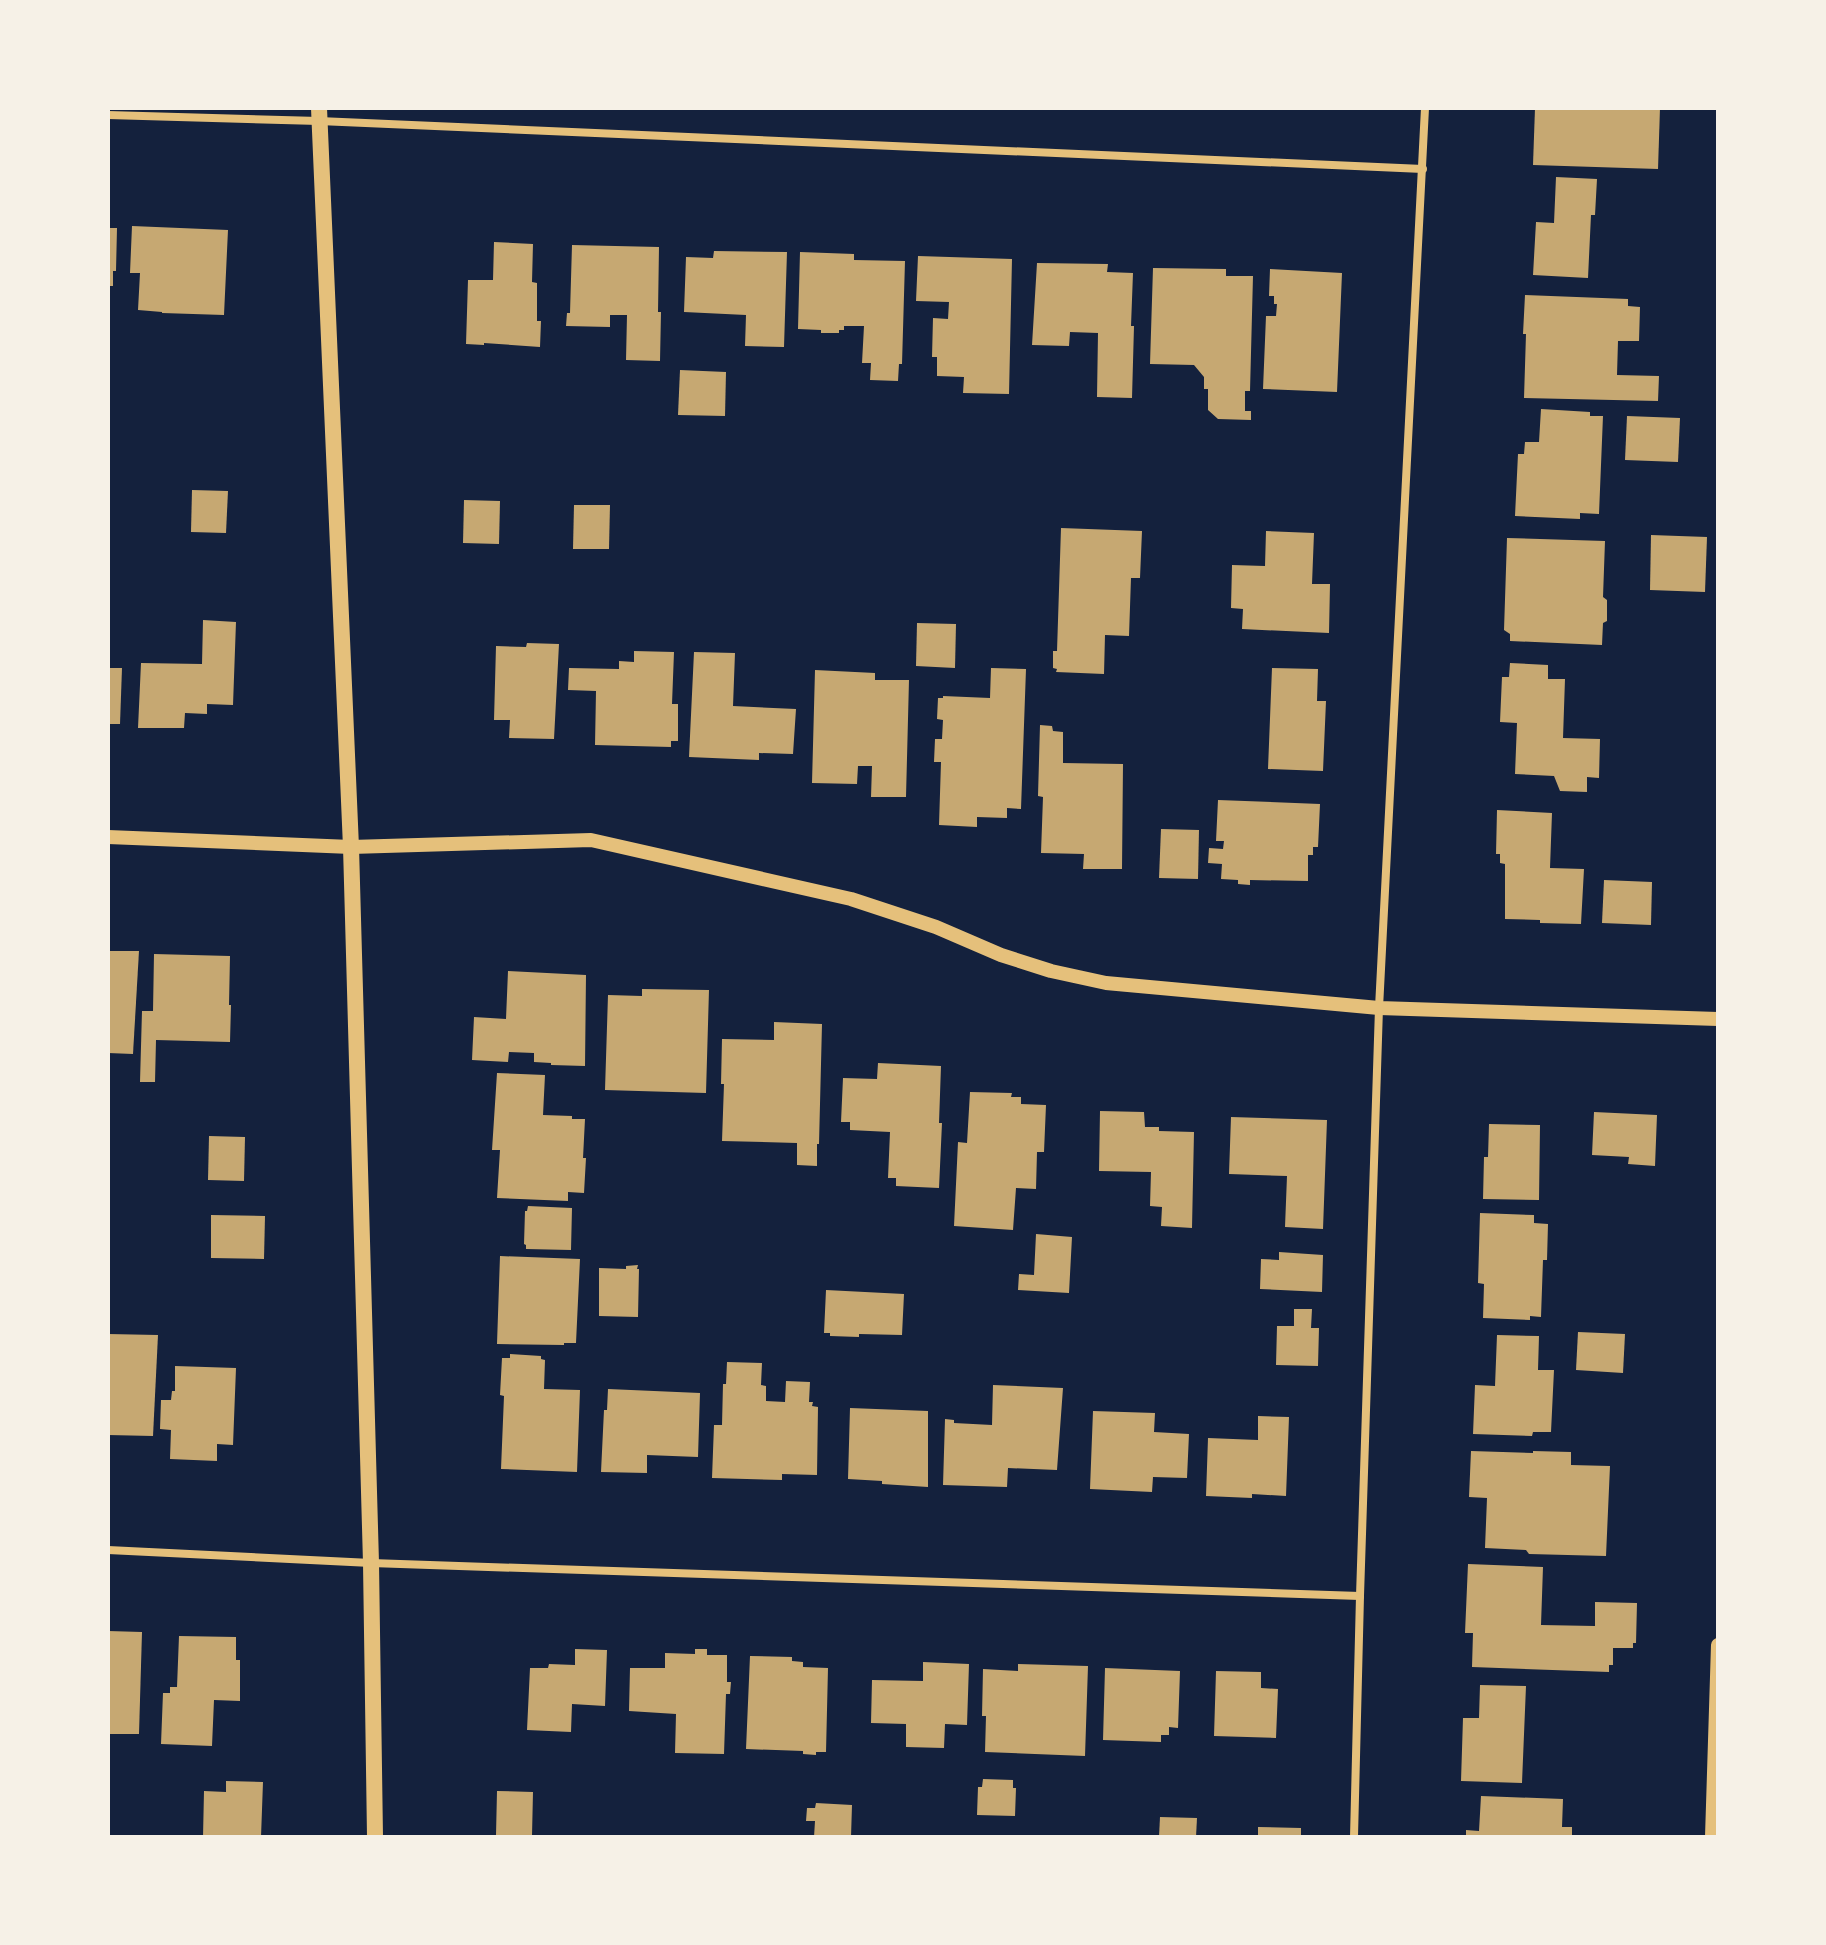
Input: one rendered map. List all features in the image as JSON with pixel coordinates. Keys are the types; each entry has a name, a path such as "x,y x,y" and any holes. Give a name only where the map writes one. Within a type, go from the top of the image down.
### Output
{"main road":[{"path":"319,114 351,847 371,1563 375,1837"}],"street":[{"path":"1354,1837 1379,1008 1425,108"},
{"path":"108,115 319,114 1423,169"},
{"path":"108,837 351,847 591,840 851,899 936,927 1001,955 1106,983 1379,1008 1718,1019"},
{"path":"108,1550 371,1563 1360,1596"},
{"path":"1712,1837 1718,1645"}],"building":[{"path":"1535,108 1660,108 1658,169 1533,165"},
{"path":"1556,177 1597,179 1595,215 1591,215 1588,278 1533,275 1536,222 1554,223"},
{"path":"132,226 228,230 224,315 138,310 140,273 130,273"},
{"path":"108,228 117,228 113,286 108,286"},
{"path":"494,242 533,244 532,282 537,283 540,347 466,344 468,280 493,280"},
{"path":"572,245 659,247 660,361 626,360 627,315 610,315 610,327 566,326 567,313 570,313"},
{"path":"714,251 787,252 784,347 745,346 746,315 684,312 686,257 713,258"},
{"path":"800,252 854,254 854,260 905,261 902,364 899,364 898,381 870,380 871,363 862,363 864,326 844,326 839,333 798,329"},
{"path":"918,256 1012,259 1009,394 963,393 964,377 937,376 937,357 932,357 933,318 948,319 949,302 916,301"},
{"path":"1037,263 1108,264 1107,272 1133,273 1132,398 1097,397 1098,333 1070,332 1069,346 1032,345"},
{"path":"1153,268 1226,269 1226,276 1253,276 1250,391 1245,391 1245,411 1251,411 1251,420 1218,419 1208,410 1208,389 1204,389 1204,377 1194,365 1150,364"},
{"path":"1270,269 1342,273 1337,392 1263,389 1266,316 1276,316 1277,304 1274,304 1274,296 1269,296"},
{"path":"1525,295 1628,299 1628,306 1640,307 1639,341 1618,341 1617,375 1659,376 1658,401 1524,398"},
{"path":"680,370 726,372 725,416 678,415"},
{"path":"1541,409 1590,412 1590,416 1603,416 1599,514 1580,513 1580,519 1515,516 1518,454 1524,454 1525,442 1539,442"},
{"path":"1627,416 1680,418 1678,462 1625,460"},
{"path":"192,490 228,491 226,533 191,532"},
{"path":"464,500 500,501 499,544 463,543"},
{"path":"574,505 610,505 609,549 573,549"},
{"path":"1061,528 1142,531 1140,578 1131,578 1129,636 1105,635 1104,674 1056,672 1057,669 1053,668 1053,651 1057,651"},
{"path":"1266,531 1314,533 1312,584 1330,584 1329,633 1242,629 1243,609 1231,608 1232,565 1265,566"},
{"path":"1651,535 1707,537 1705,592 1650,590"},
{"path":"1507,538 1605,541 1603,597 1607,600 1607,621 1603,623 1602,645 1510,641 1510,634 1504,630"},
{"path":"203,620 236,622 233,705 207,704 207,714 185,713 184,728 138,728 141,663 202,664"},
{"path":"917,623 956,624 955,668 916,666"},
{"path":"527,643 559,644 554,739 509,738 510,720 494,720 496,646 526,647"},
{"path":"634,651 674,652 672,704 678,704 678,741 671,741 671,747 595,745 596,691 568,690 569,668 619,669 619,661 634,662"},
{"path":"694,652 735,653 733,706 796,709 793,754 759,753 759,760 689,757"},
{"path":"1510,663 1548,665 1548,679 1565,679 1563,738 1600,739 1599,778 1587,777 1587,792 1560,791 1554,776 1515,774 1517,723 1500,722 1502,677 1509,677"},
{"path":"108,668 122,668 120,724 108,724"},
{"path":"991,668 1026,669 1021,809 1007,808 1007,818 977,817 977,827 939,825 941,762 934,762 935,739 942,739 943,720 937,719 938,698 990,698"},
{"path":"1272,668 1318,669 1317,701 1326,701 1323,771 1268,769"},
{"path":"815,670 875,673 875,680 909,680 906,797 871,797 872,766 858,766 857,784 812,783"},
{"path":"1040,725 1052,726 1053,731 1063,732 1063,763 1123,764 1122,869 1083,869 1084,854 1041,853 1043,797 1038,796"},
{"path":"1218,800 1320,804 1318,847 1313,847 1313,855 1308,855 1308,881 1250,880 1250,885 1238,884 1238,880 1221,879 1222,864 1208,863 1209,848 1223,849 1224,841 1216,841"},
{"path":"1497,810 1552,813 1550,868 1584,869 1581,924 1505,919 1505,864 1500,863 1500,854 1496,854"},
{"path":"1161,829 1199,830 1198,879 1159,878"},
{"path":"1604,880 1652,882 1651,925 1602,923"},
{"path":"108,951 139,951 133,1054 108,1053"},
{"path":"154,954 230,956 230,1042 156,1040 155,1082 140,1082 142,1011 153,1011"},
{"path":"508,971 586,975 585,1066 534,1062 534,1053 509,1052 508,1062 472,1060 474,1017 506,1019"},
{"path":"642,989 709,990 706,1093 605,1090 608,995 642,996"},
{"path":"774,1022 822,1024 817,1166 797,1165 797,1143 722,1141 722,1039 774,1040"},
{"path":"878,1063 941,1066 939,1188 896,1186 896,1178 888,1178 890,1132 850,1130 850,1122 841,1122 843,1078 877,1079"},
{"path":"497,1073 545,1075 543,1115 585,1119 584,1193 568,1192 568,1201 497,1198 500,1150 492,1150"},
{"path":"970,1092 1012,1093 1011,1097 1021,1097 1021,1104 1046,1105 1044,1152 1037,1152 1036,1189 1016,1188 1013,1230 954,1226 958,1142 967,1143"},
{"path":"1100,1111 1144,1112 1145,1127 1159,1127 1159,1131 1194,1132 1192,1228 1161,1226 1162,1207 1150,1206 1151,1172 1099,1171"},
{"path":"1594,1112 1657,1115 1655,1166 1628,1164 1629,1157 1592,1155"},
{"path":"1231,1117 1327,1120 1323,1229 1285,1227 1287,1176 1229,1174"},
{"path":"1489,1124 1540,1125 1539,1200 1483,1199"},
{"path":"209,1136 245,1137 244,1181 208,1180"},
{"path":"528,1206 572,1208 571,1250 526,1249 525,1211"},
{"path":"1480,1213 1534,1215 1534,1223 1548,1224 1541,1317 1530,1316 1530,1320 1483,1318 1484,1284 1478,1283"},
{"path":"211,1215 265,1216 264,1259 211,1258"},
{"path":"1036,1234 1072,1237 1069,1293 1018,1290 1019,1274 1034,1275"},
{"path":"1279,1252 1323,1255 1322,1292 1260,1289 1261,1259 1279,1260"},
{"path":"500,1256 580,1259 576,1343 497,1344"},
{"path":"638,1265 638,1317 599,1316 599,1268 626,1269 626,1266"},
{"path":"826,1290 904,1294 902,1335 859,1334 859,1337 824,1333"},
{"path":"1294,1309 1312,1309 1311,1328 1319,1328 1318,1366 1276,1365 1277,1326 1294,1326"},
{"path":"1578,1332 1625,1334 1623,1373 1576,1370"},
{"path":"108,1334 158,1335 153,1436 108,1435"},
{"path":"1497,1335 1539,1336 1538,1370 1554,1370 1551,1432 1533,1432 1532,1436 1473,1434 1475,1385 1495,1386"},
{"path":"510,1354 541,1356 545,1360 544,1389 580,1390 577,1472 501,1469 502,1358 510,1358"},
{"path":"727,1362 762,1363 761,1385 766,1386 766,1401 785,1402 786,1381 810,1382 809,1402 818,1407 817,1475 782,1474 782,1480 712,1478 714,1425 722,1425"},
{"path":"175,1366 236,1368 233,1445 217,1444 217,1461 170,1459 171,1430 160,1429 161,1400 171,1400 172,1391 175,1391"},
{"path":"993,1385 1063,1388 1057,1470 1008,1468 1007,1487 943,1485 945,1419 954,1420 954,1423 992,1425"},
{"path":"608,1389 700,1393 698,1457 647,1455 647,1473 601,1472"},
{"path":"850,1408 928,1411 928,1487 848,1479"},
{"path":"1093,1411 1155,1413 1154,1432 1189,1434 1187,1478 1153,1477 1152,1492 1090,1489"},
{"path":"1258,1416 1289,1417 1286,1496 1206,1496 1208,1438 1258,1440"},
{"path":"1471,1451 1571,1452 1571,1465 1610,1466 1606,1556 1529,1554 1526,1550 1485,1548 1487,1498 1469,1497"},
{"path":"1468,1564 1543,1567 1541,1625 1595,1626 1595,1602 1637,1603 1636,1643 1633,1643 1633,1648 1613,1648 1613,1665 1609,1665 1609,1672 1472,1667 1473,1633 1465,1633"},
{"path":"108,1631 142,1632 139,1734 108,1734"},
{"path":"179,1636 236,1637 236,1660 240,1660 240,1701 214,1700 212,1746 161,1744 163,1693 170,1693 170,1687 177,1687"},
{"path":"575,1649 607,1650 605,1706 572,1704 571,1732 527,1730 530,1668 548,1668 549,1664 575,1665"},
{"path":"695,1649 707,1649 707,1655 727,1655 727,1682 731,1682 730,1694 726,1694 724,1754 675,1753 676,1714 629,1711 630,1668 665,1668 665,1653 695,1654"},
{"path":"750,1656 792,1657 792,1661 803,1662 803,1667 828,1668 826,1752 816,1752 816,1755 803,1754 803,1751 746,1749"},
{"path":"923,1662 969,1664 967,1725 945,1724 944,1748 906,1747 906,1724 871,1723 872,1680 923,1681"},
{"path":"1018,1664 1088,1666 1085,1756 985,1752 983,1669 1018,1671"},
{"path":"1105,1668 1180,1671 1178,1728 1169,1727 1169,1735 1161,1735 1161,1742 1103,1740"},
{"path":"1216,1671 1261,1672 1261,1688 1278,1689 1276,1738 1214,1736"},
{"path":"1480,1685 1526,1686 1522,1783 1461,1781 1463,1718 1479,1718"},
{"path":"983,1779 1013,1780 1013,1788 1016,1788 1015,1816 977,1815 978,1787 982,1787"},
{"path":"226,1781 263,1782 261,1837 203,1837 204,1791 226,1792"},
{"path":"497,1791 533,1792 532,1836 496,1835"},
{"path":"1481,1796 1563,1799 1562,1827 1572,1827 1572,1837 1466,1837 1466,1830 1479,1831"},
{"path":"816,1803 852,1805 851,1837 814,1837 815,1821 806,1821 807,1808 815,1808"},
{"path":"1160,1817 1197,1818 1196,1837 1159,1837"},
{"path":"1258,1827 1301,1828 1301,1837 1258,1837"}]}
